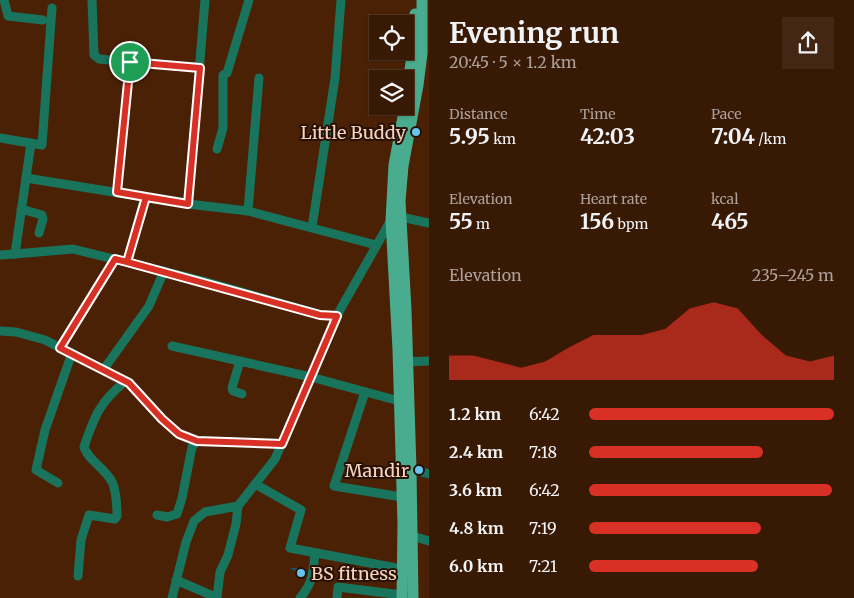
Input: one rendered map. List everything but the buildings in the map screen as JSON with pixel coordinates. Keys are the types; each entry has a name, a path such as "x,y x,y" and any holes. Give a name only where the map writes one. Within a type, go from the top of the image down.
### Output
{"main road":[{"path":"410,70 415,0"},
{"path":"396,219 422,53 422,0"},
{"path":"403,115 394,172 403,362 411,469 412,536 406,597"},
{"path":"403,362 400,401 402,569 406,597"}],"street":[{"path":"4,0 8,16 43,20"},
{"path":"92,0 94,55 99,59 200,68"},
{"path":"188,204 205,0"},
{"path":"217,149 223,128 223,75 227,73 248,0"},
{"path":"312,228 335,78 341,0"},
{"path":"0,138 42,145 52,8"},
{"path":"117,192 130,62"},
{"path":"248,211 260,78"},
{"path":"15,254 31,143"},
{"path":"26,178 188,204 248,211 376,245"},
{"path":"127,262 146,197"},
{"path":"21,209 42,215 43,219 39,233"},
{"path":"176,580 200,589 216,598 220,572 228,555 236,524 238,506 275,459 337,316 376,245 396,219 429,223"},
{"path":"0,256 73,249 164,271 320,315 337,316"},
{"path":"60,348 115,259"},
{"path":"104,369 149,306 164,271"},
{"path":"0,331 16,332 45,340 126,381 179,434 197,441 282,444"},
{"path":"172,346 311,377 400,401"},
{"path":"58,483 36,470 44,430 72,353"},
{"path":"240,361 232,388 233,391 242,394"},
{"path":"403,362 429,361"},
{"path":"78,576 81,540 89,515 115,519 117,516 113,484 86,453 84,447 99,408 112,391 126,381"},
{"path":"365,392 334,486 402,497"},
{"path":"157,515 167,517 177,514 192,447 197,441"},
{"path":"411,469 429,474"},
{"path":"255,484 301,510 290,548 402,569"},
{"path":"172,598 186,542 194,521 205,512 238,506"},
{"path":"412,536 429,540"},
{"path":"300,598 312,580 315,553"},
{"path":"337,598 338,587 406,597"}],"place":[{"name":"Little Buddy","path":"416,132"},
{"name":"Mandir","path":"419,470"},
{"name":"BS fitness","path":"301,573"}],"route":[{"path":"130,62 117,192 146,197 127,262 115,259 60,348 129,383 144,397 162,419 179,434 197,441 282,444 337,316 320,315 203,281 127,262 146,197 188,204 200,68 130,62"}]}
